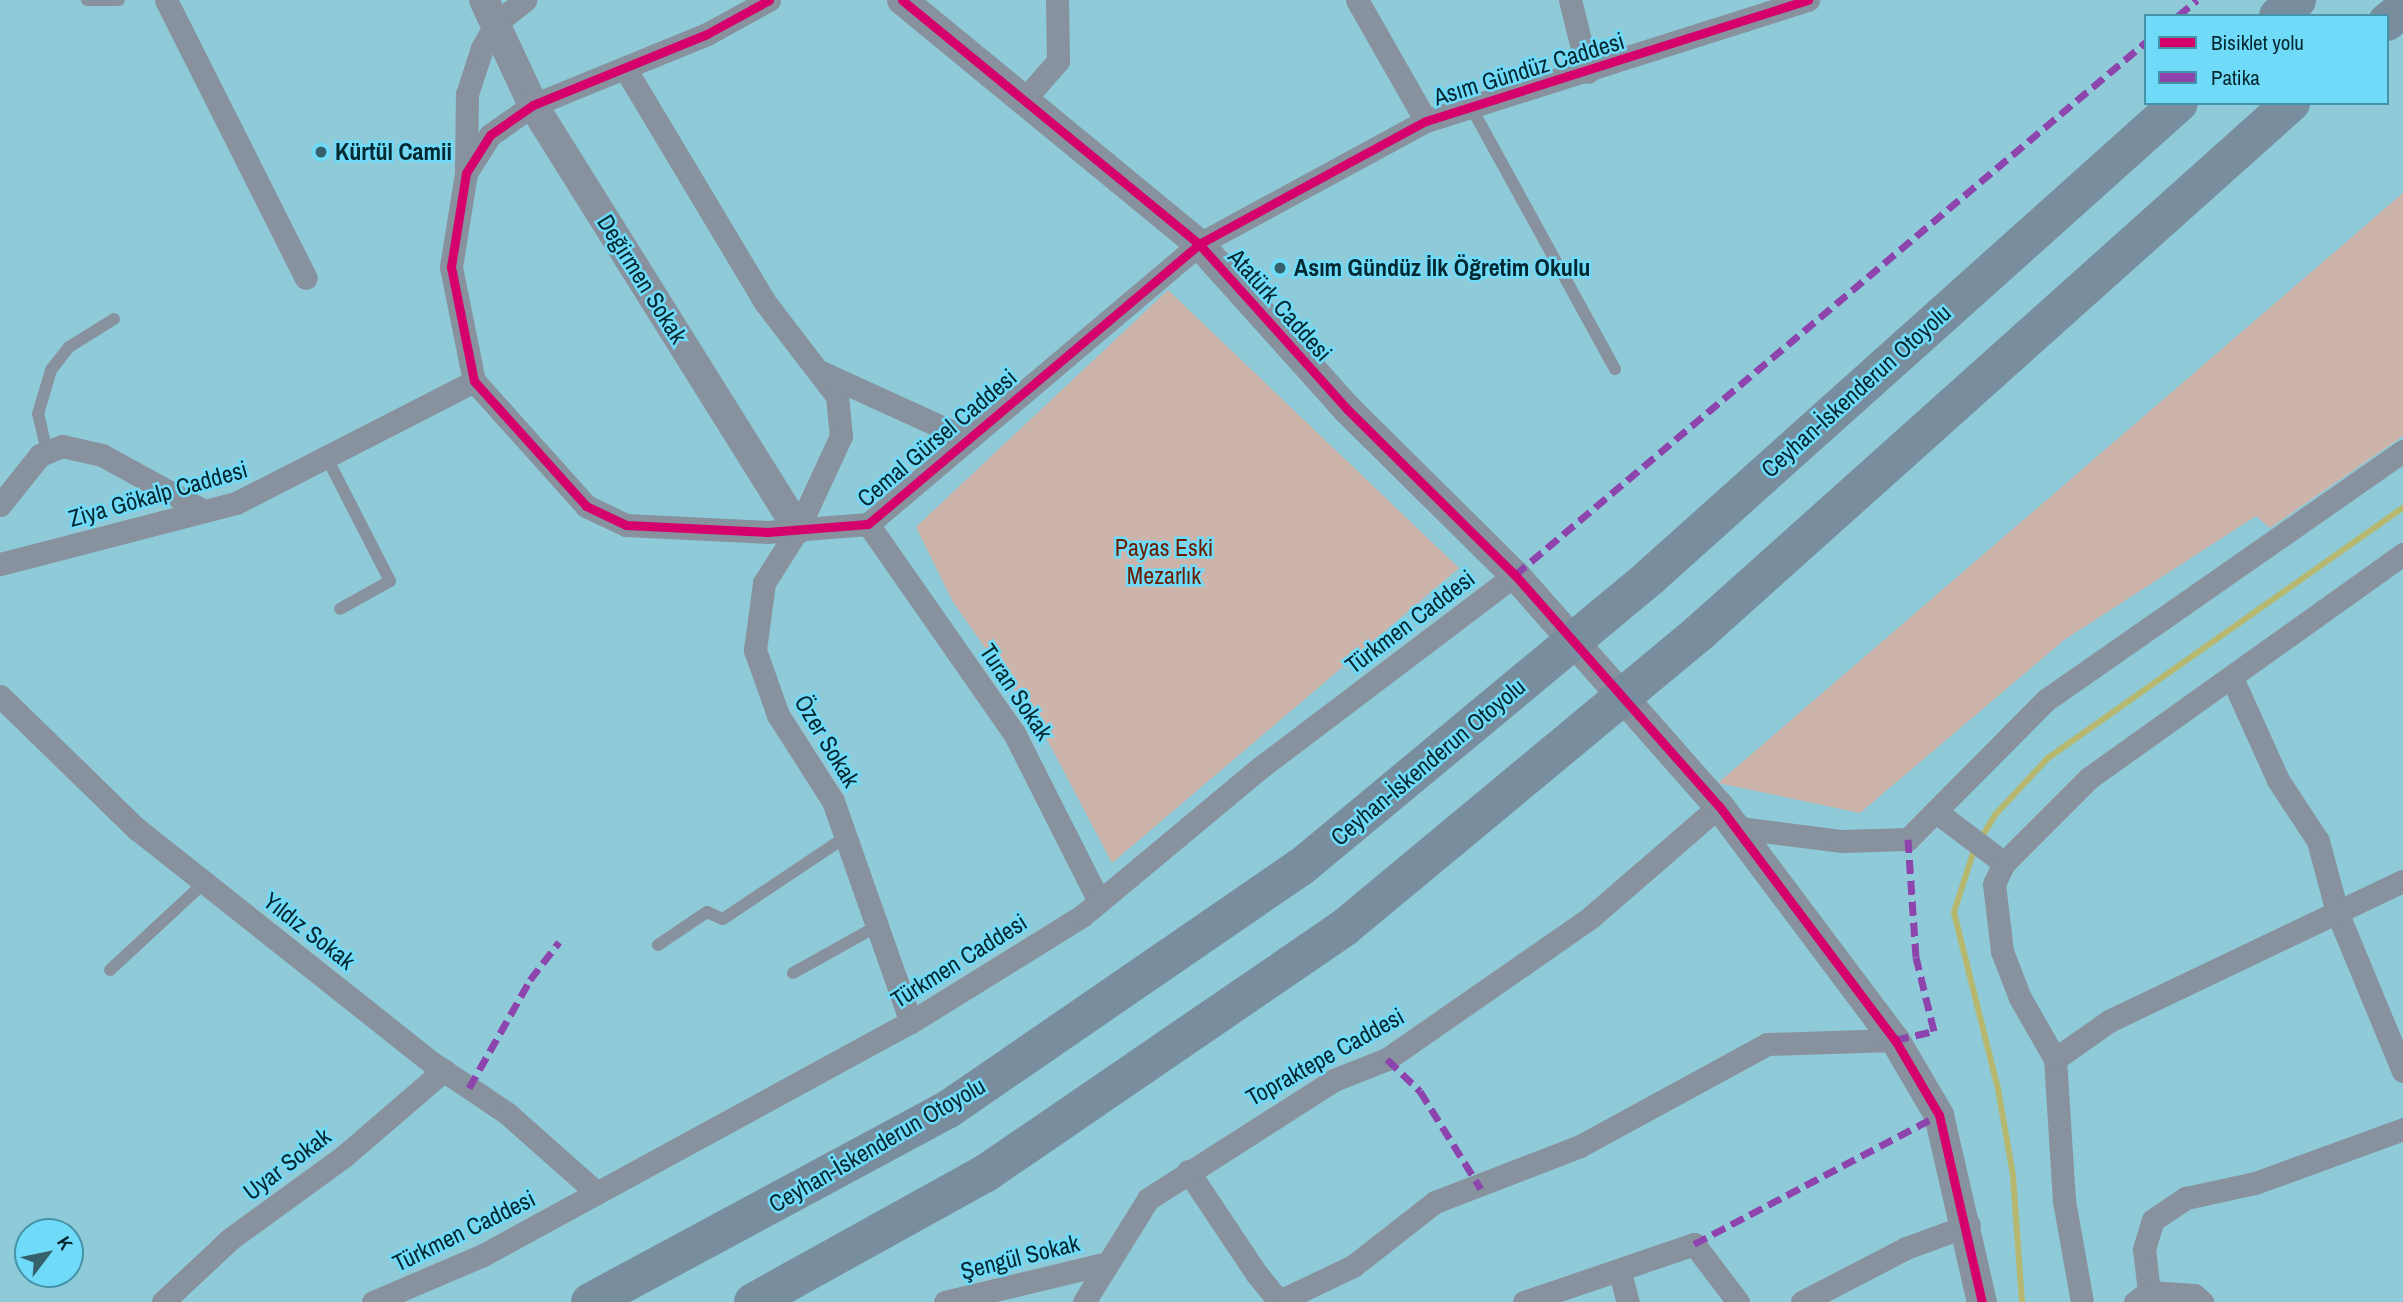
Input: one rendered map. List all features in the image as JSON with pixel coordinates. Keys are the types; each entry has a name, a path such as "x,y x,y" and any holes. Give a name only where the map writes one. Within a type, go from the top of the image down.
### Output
{"highway":[{"path":"2280,14 2297,0"},
{"path":"2389,20 2403,9"},
{"name":"Ceyhan-İskenderun Otoyolu","path":"590,1302 947,1110 1301,867 1650,577 2177,105"},
{"path":"753,1302 986,1173 1345,926 1699,633 2289,105"}],"street":[{"path":"166,0 306,278"},
{"path":"474,381 451,267 466,173 467,94 490,11 525,0"},
{"path":"466,173 490,135 533,105 626,70 769,0"},
{"name":"Atatürk Caddesi","path":"902,0 1199,244 1348,410 1515,575 1725,816 1895,1040 1939,1115 1969,1225 1982,1302"},
{"path":"1024,100 1058,61 1057,0"},
{"path":"1357,0 1426,121"},
{"path":"1570,0 1588,72"},
{"name":"Asım Gündüz Caddesi","path":"1199,244 1426,121 1588,72 1808,0"},
{"name":"Değirmen Sokak","path":"490,11 533,105 798,529"},
{"path":"626,70 764,301 821,372 968,439"},
{"name":"Cemal Gürsel Caddesi","path":"474,381 586,506 626,525 798,529 868,524 1199,244"},
{"name":"Özer Sokak","path":"821,372 843,422 798,529 764,583 755,650 778,715 823,780 911,1022"},
{"name":"Ziya Gökalp Caddesi","path":"0,564 236,503 328,460 474,381"},
{"path":"0,505 47,452 62,446 102,455 204,511"},
{"path":"1725,816 1842,841 1908,839 1939,814 2046,700 2403,451"},
{"name":"Turan Sokak","path":"868,524 1014,733 1099,901"},
{"path":"2082,1302 2064,1201 2054,1059 2020,998 2002,951 1994,884 1996,858 2089,778 2403,554"},
{"name":"Türkmen Caddesi","path":"373,1302 483,1255 911,1022 1099,901 1261,767 1515,575"},
{"path":"2232,678 2278,780 2318,841 2337,912 2403,1071"},
{"name":"Yıldız Sokak","path":"0,696 137,829 444,1070 508,1114 597,1193"},
{"path":"1939,814 1965,838 1996,858"},
{"name":"Topraktepe Caddesi","path":"1084,1302 1148,1199 1334,1080 1387,1059 1591,917 1725,816"},
{"path":"2054,1059 2109,1021 2403,881"},
{"path":"1188,1171 1256,1273 1276,1298 1286,1298 1353,1266 1434,1202 1580,1146 1767,1044 1895,1040"},
{"name":"Uyar Sokak","path":"163,1302 230,1239 343,1157 444,1070"},
{"path":"2202,1302 2194,1295 2142,1297 2144,1249 2153,1220 2186,1198 2255,1183 2403,1129"},
{"path":"1802,1302 1906,1248 1969,1225"},
{"path":"1524,1302 1620,1273 1694,1244 1738,1302"},
{"name":"Şengül Sokak","path":"945,1302 1107,1263"},
{"path":"1620,1273 1628,1302"}],"lane":[{"path":"87,0 119,0"},
{"path":"1471,107 1615,369"},
{"path":"47,452 38,414 51,370 69,347 114,319"},
{"path":"328,460 390,581 340,610"},
{"path":"659,945 707,912 723,919 844,838"},
{"path":"110,970 205,882"},
{"path":"793,973 877,926"}],"green space":[{"path":"2403,193 2403,436 2270,528 2256,516 2064,640 1860,813 1718,783"},
{"name":"Payas Eski Mezarlık","path":"1168,290 1459,568 1112,863 1040,726 953,602 916,527"}],"waterway":[{"path":"2022,1302 2013,1175 1998,1089 1954,912 1974,850 1995,815 2048,758 2403,508"}],"marked path":[{"path":"2180,14 2197,0"},
{"path":"1515,575 2144,44"},
{"path":"1895,1040 1934,1031 1916,957 1908,839"},
{"path":"469,1088 530,980 559,942"},
{"path":"1387,1059 1420,1091 1481,1189"},
{"path":"1694,1244 1939,1115"}],"cycle path":[{"path":"769,0 707,34 533,105 490,135 466,173 451,267 474,381 586,506 626,525 767,532 868,524 1199,244 1426,121 1808,0"},
{"path":"902,0 1199,244 1348,410 1515,575 1719,806 1895,1040 1939,1115 1982,1302"}],"place":[{"name":"Kürtül Camii","path":"321,152"},
{"name":"Asım Gündüz İlk Öğretim Okulu","path":"1280,268"}]}
